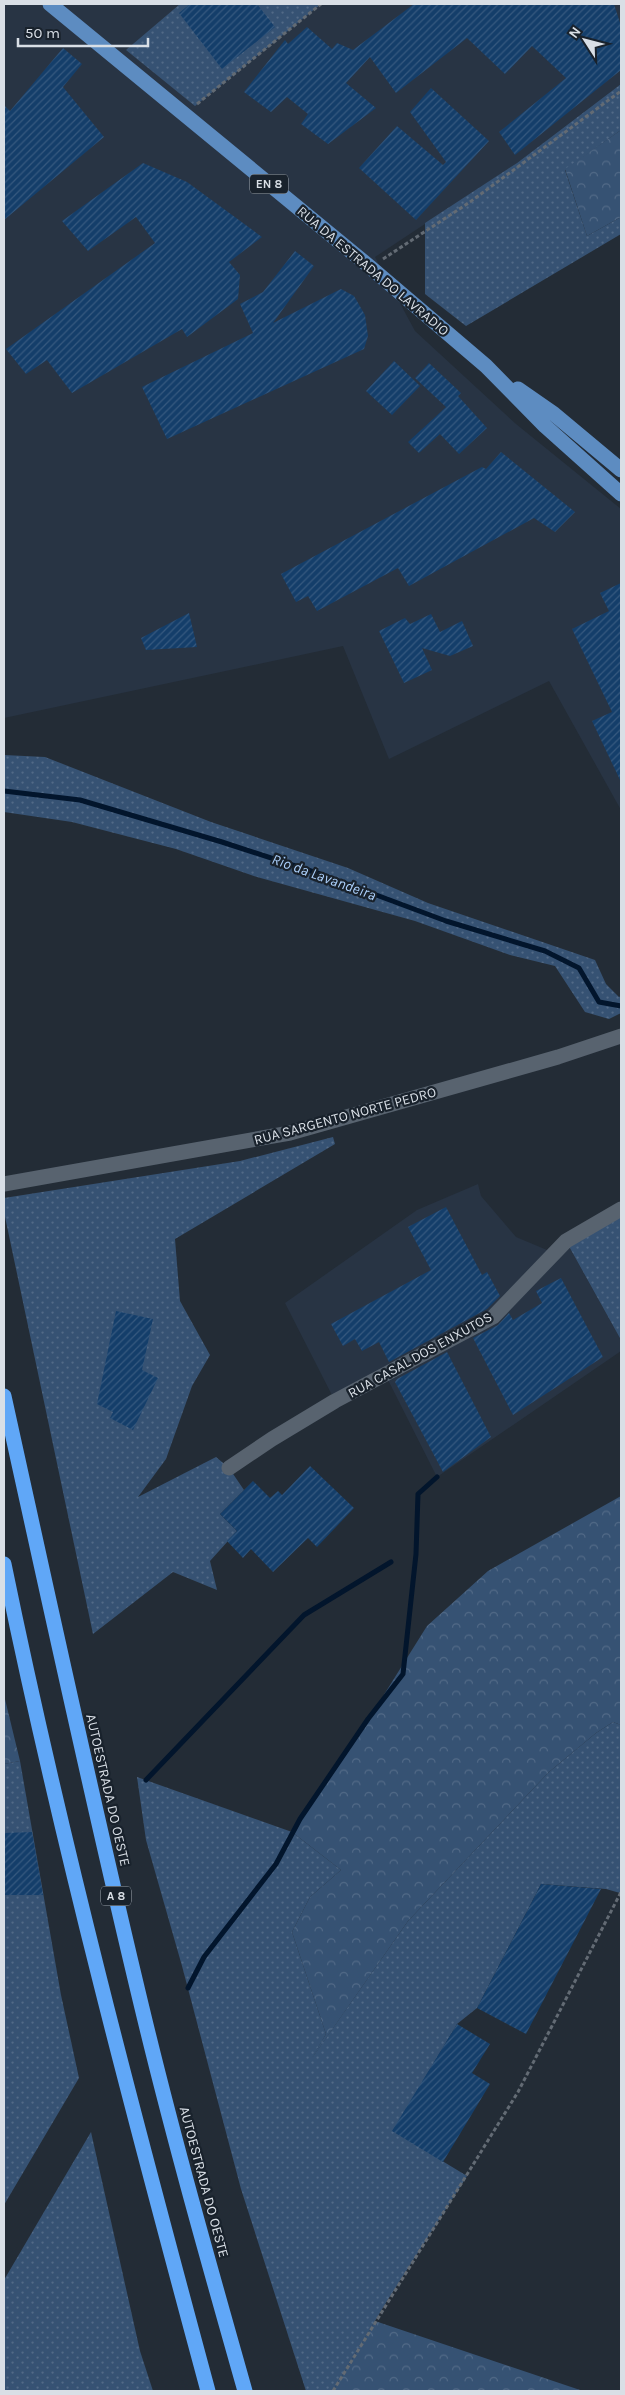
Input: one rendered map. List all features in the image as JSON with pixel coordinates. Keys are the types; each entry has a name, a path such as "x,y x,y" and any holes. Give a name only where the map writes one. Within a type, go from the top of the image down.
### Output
{"highway":[{"name":"AUTOESTRADA DO OESTE","path":"4,1396 75,1722 142,2009 179,2152 245,2391"},
{"name":"A 8","path":"4,1564 71,1861 112,2030 141,2146 208,2391"}],"main road":[{"name":"RUA DA ESTRADA DO LAVRADIO","path":"50,4 370,267 486,366 545,426 621,494"},
{"name":"RUA DA ESTRADA DO LAVRADIO","path":"486,366 554,414 621,470"}],"street":[{"name":"RUA SARGENTO NORTE PEDRO","path":"4,1184 290,1133 558,1057 621,1036"},
{"name":"RUA CASAL DOS ENXUTOS","path":"229,1468 272,1439 335,1401 459,1333 493,1317 566,1241 621,1209"}],"path":[{"path":"185,115 321,4"},
{"path":"370,267 470,202 621,90"},
{"path":"333,2391 518,2092 621,1892"}],"shaded area":[{"path":"4,4 621,4 621,84 517,163 375,257 415,331 516,424 621,509 621,810 549,681 389,759 343,646 4,718"},
{"path":"478,1184 481,1196 516,1237 547,1250 566,1241 621,1340 621,1351 437,1477 385,1374 335,1401 285,1303 417,1210"}],"green space":[{"path":"180,4 321,4 195,106 126,50"},
{"path":"621,84 621,130 565,170 587,236 621,217 621,234 466,326 425,294 425,223 517,163"},
{"path":"621,130 621,217 587,236 565,169"},
{"path":"4,755 45,757 211,822 348,868 428,903 595,960 606,984 619,997 621,996 621,1013 609,1019 585,1012 555,966 510,955 415,921 257,877 176,849 72,822 4,812"},
{"path":"333,1137 335,1144 175,1239 180,1301 210,1355 192,1386 166,1459 138,1497 216,1457 229,1468 244,1490 220,1514 237,1531 210,1561 217,1590 173,1572 93,1634 4,1212 4,1198 240,1161"},
{"path":"621,1209 621,1340 566,1241"},
{"path":"621,1496 621,1725 613,1722 596,1733 549,1772 408,1921 306,2067 326,2034 292,1932 310,1897 341,1870 292,1832 375,1709 427,1626 488,1571"},
{"path":"4,1695 20,1761 4,1764"},
{"path":"613,1722 621,1725 620,1893 606,1889 541,1884 477,2008 457,2024 393,2131 467,2176 387,2301 333,2391 306,2391 241,2189 182,1966 146,1840 137,1777 292,1832 341,1870 310,1897 292,1932 326,2034 312,2058 408,1921 549,1772 596,1733"},
{"path":"20,1761 61,1995 79,2078 4,2205 4,1764"},
{"path":"91,2132 140,2351 153,2391 4,2391 4,2280"},
{"path":"375,2321 583,2391 333,2391"}],"building":[{"path":"190,4 257,4 275,27 222,69 179,13"},
{"path":"414,4 614,4 621,26 621,70 515,155 499,132 566,78 532,46 505,74 467,38 396,93 370,57 346,83 376,108 328,144 301,124 308,114 287,97 271,112 244,92 285,40 288,44 307,27 332,49 337,43 353,50"},
{"path":"63,48 82,64 63,87 104,137 4,220 4,105 10,111"},
{"path":"431,88 489,141 416,220 359,168 397,126 443,165 446,162 410,112"},
{"path":"143,163 187,182 262,237 229,262 240,275 238,299 187,337 182,329 72,393 47,360 26,374 6,349 155,243 136,217 88,251 62,221"},
{"path":"295,251 314,266 273,323 341,289 354,296 365,315 368,336 364,349 167,439 142,387 253,333 240,304 263,292"},
{"path":"394,361 420,386 392,415 366,391"},
{"path":"429,363 461,393 458,396 487,428 459,454 440,434 419,453 408,442 446,407 415,378"},
{"path":"501,452 575,512 555,532 534,518 409,586 398,568 317,611 308,596 296,602 281,574 482,467 486,469"},
{"path":"621,583 621,782 592,721 612,712 572,629 609,611 600,593"},
{"path":"189,613 197,647 146,650 141,638"},
{"path":"431,614 440,632 462,621 473,646 450,656 422,648 432,670 404,683 379,631 405,618 410,624"},
{"path":"446,1207 482,1275 487,1272 500,1296 487,1309 389,1362 379,1342 362,1351 355,1339 343,1346 331,1324 431,1270 408,1227"},
{"path":"561,1278 603,1357 513,1415 473,1338 498,1325 509,1313 513,1320 542,1303 536,1291"},
{"path":"116,1311 153,1319 142,1370 158,1378 133,1430 110,1418 113,1412 97,1404"},
{"path":"447,1352 491,1437 443,1472 395,1382 397,1379"},
{"path":"310,1466 354,1508 317,1547 308,1538 273,1572 251,1549 243,1558 227,1541 237,1531 220,1514 253,1481 270,1498 278,1491 282,1495"},
{"path":"32,1832 43,1895 4,1895 4,1833"},
{"path":"541,1884 601,1889 526,2034 477,2008"},
{"path":"457,2024 490,2044 472,2073 490,2084 443,2162 392,2131"}],"waterway":[{"name":"Rio da Lavandeira","path":"4,791 80,800 222,842 320,874 446,921 545,951 579,968 599,1002 621,1006"},
{"path":"188,1988 204,1957 276,1864 300,1819 368,1719 403,1674 416,1554 418,1494 437,1477"},
{"path":"146,1780 304,1615 391,1562"}]}
